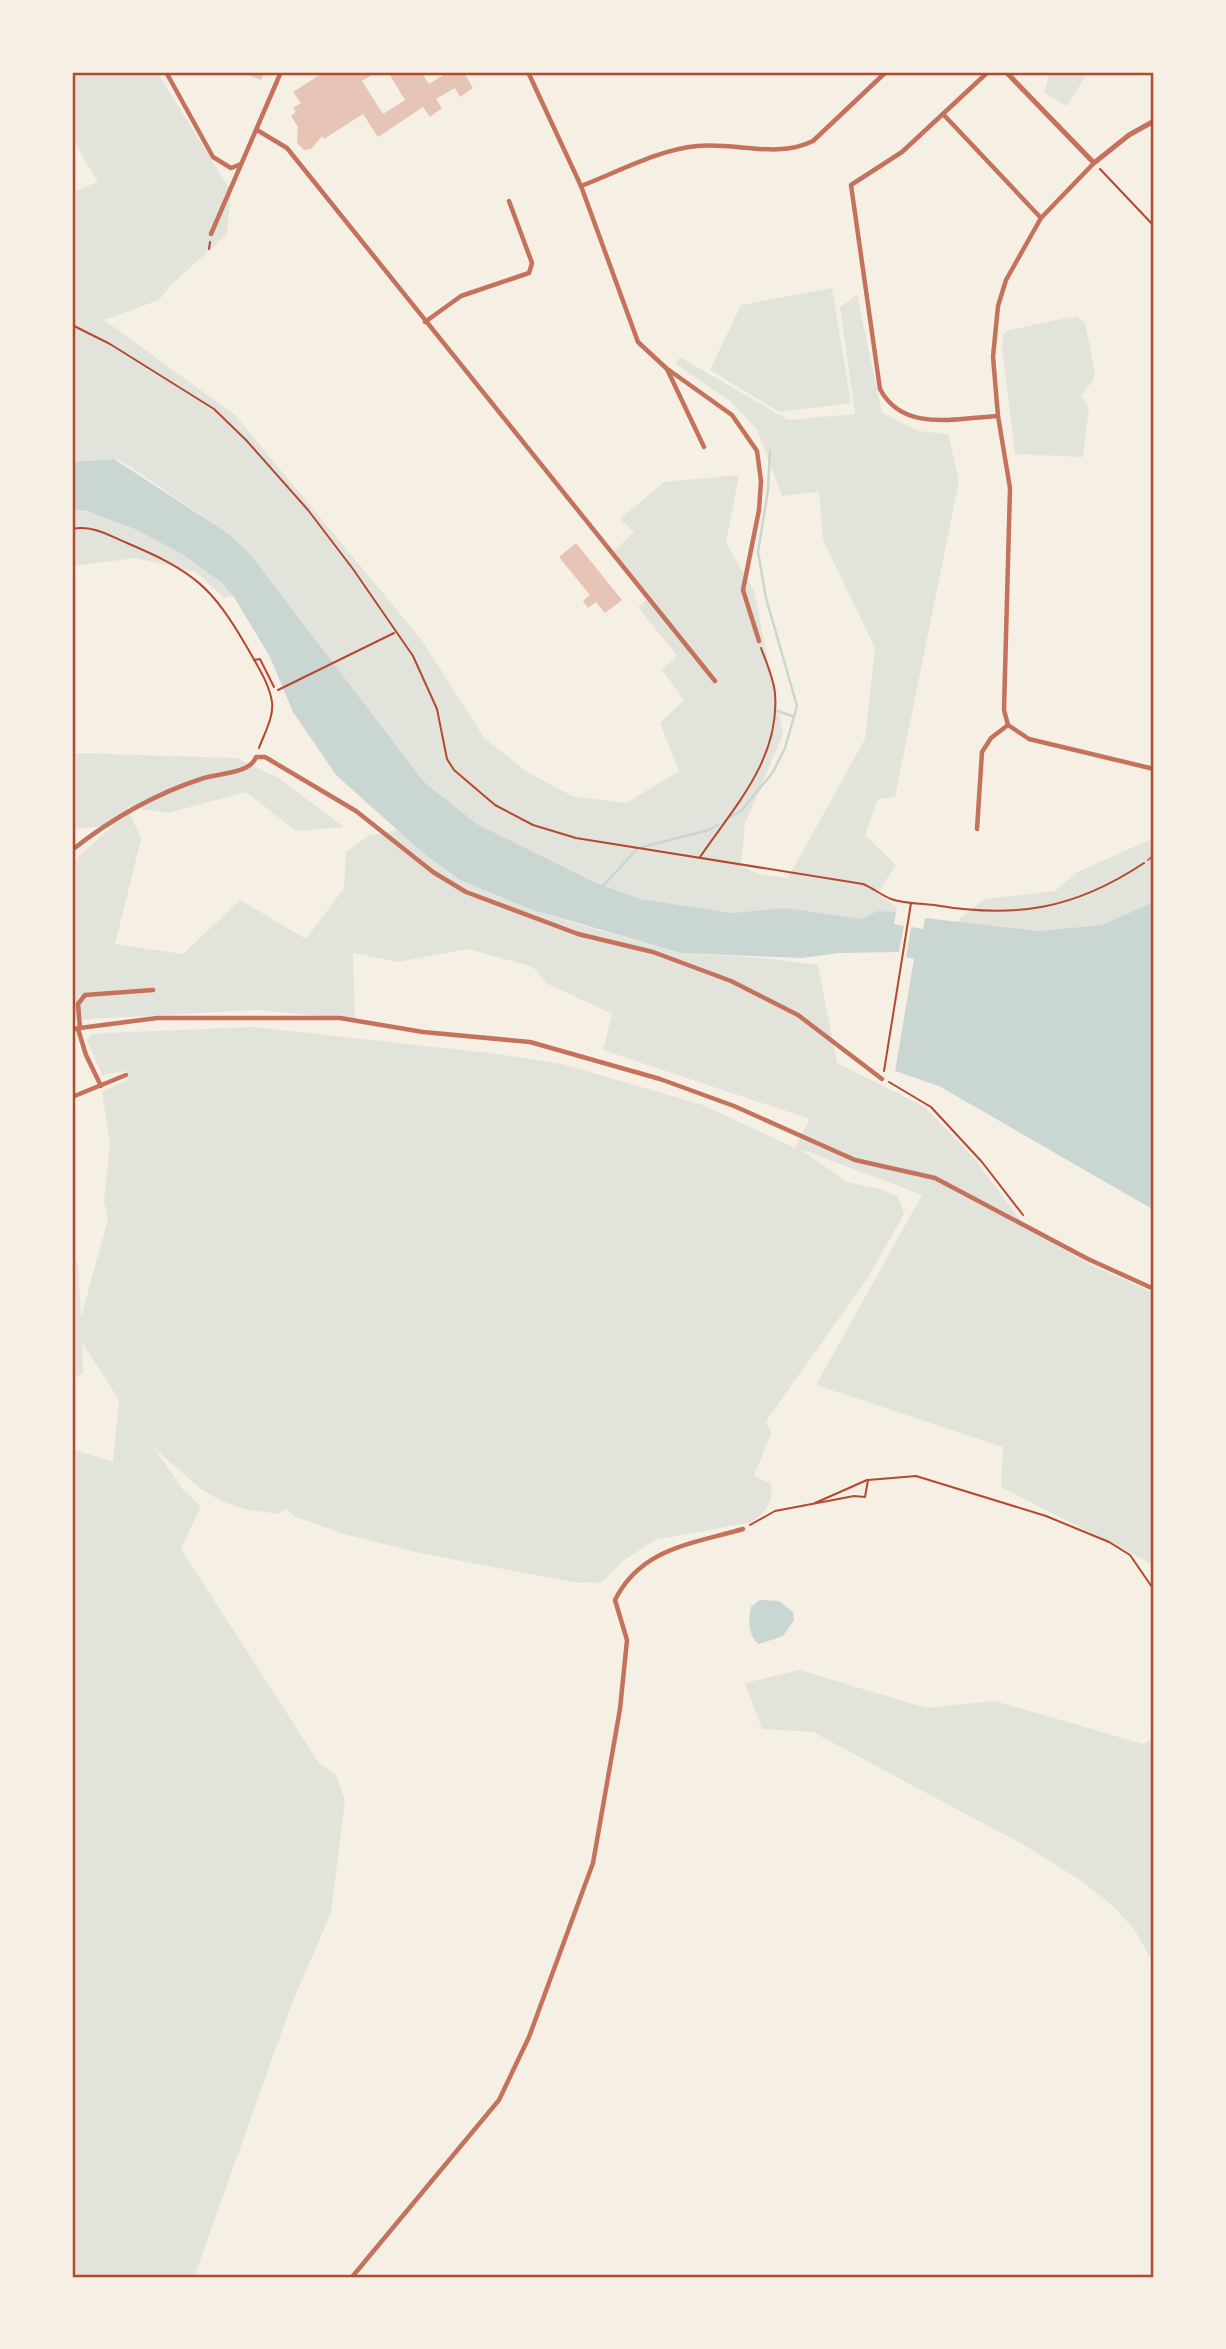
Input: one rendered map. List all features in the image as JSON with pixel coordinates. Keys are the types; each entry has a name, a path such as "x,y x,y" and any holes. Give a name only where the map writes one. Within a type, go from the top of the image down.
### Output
{"street":[{"path":"166,72 213,157 231,168 242,164"},
{"path":"211,234 281,72"},
{"path":"528,72 581,186 630,328 650,356 732,415 757,451 761,481 759,510 743,590 759,641"},
{"path":"581,186 678,149 724,145 786,151 800,148 813,141 886,72"},
{"path":"988,72 902,152 851,185 880,389 899,412 925,421 998,416"},
{"path":"1006,72 1094,163"},
{"path":"943,114 1041,218"},
{"path":"1154,121 1129,135 1094,163 1041,218 1006,280 998,306 993,357 998,416 1010,488 1004,710 1008,726 1029,739 1154,769"},
{"path":"257,130 287,148 715,681"},
{"path":"425,322 461,296 529,274 532,263 509,201"},
{"path":"666,368 704,447"},
{"path":"977,829 982,752 991,738 1008,726"},
{"path":"72,850 99,829 175,790 219,774 244,769 256,757 272,760 356,811 433,872 466,892 578,934 653,952 731,981 797,1014 882,1079"},
{"path":"101,1086 77,1029 78,1004 85,995 153,990"},
{"path":"77,1029 157,1018 340,1018 423,1032 530,1042 660,1079 722,1101 855,1160 935,1178 1088,1259 1154,1289"},
{"path":"72,1097 126,1075"},
{"path":"352,2277 499,2100 529,2037 593,1863 620,1709 627,1640 615,1600 626,1578 657,1554 743,1530"}],"lane":[{"path":"1148,860 1154,855"}],"path":[{"path":"1094,163 1154,226"},
{"path":"72,325 110,344 225,418 308,510 353,569 395,632 426,681 437,709 447,759 454,771 495,805 533,825 576,838 863,884 892,900 981,912 1036,909 1085,896 1148,860"},
{"path":"72,529 92,528 190,573 217,599 254,660 268,689 272,709 256,757"},
{"path":"279,689 395,632"},
{"path":"699,858 765,763 773,736 775,693 759,641"},
{"path":"254,660 260,660 274,687"},
{"path":"911,902 882,1079 931,1107 1000,1183 1025,1217 1025,1224"},
{"path":"811,1504 868,1480 916,1476 1046,1516 1109,1542 1130,1555 1154,1590"},
{"path":"743,1530 775,1511 865,1497 868,1480"}],"shaded area":[{"path":"72,72 157,72 231,191 227,234 171,285 159,300 104,320 235,415 421,639 485,739 529,773 572,796 626,803 679,771 660,723 684,700 662,670 677,656 638,607 650,597 614,551 634,532 620,519 664,482 739,475 726,543 754,591 783,734 745,824 741,866 762,875 788,878 865,739 875,648 823,540 819,492 782,496 757,429 731,402 676,364 680,357 788,420 855,414 840,307 857,295 882,413 918,431 948,434 959,481 895,797 878,799 865,835 896,865 877,894 897,907 896,912 877,911 862,919 785,908 732,913 641,899 598,884 477,824 424,782 250,554 229,534 123,462 114,459 72,462 72,192 98,182 72,139"},
{"path":"1050,72 1088,72 1067,106 1044,93"},
{"path":"832,288 851,403 780,412 710,370 741,305"},
{"path":"1077,316 1085,323 1095,373 1092,382 1081,395 1089,407 1083,457 1015,454 1002,347 1003,335 1009,330"},
{"path":"114,459 229,534 250,554 424,782 477,824 598,884 641,899 732,913 785,908 862,919 877,911 896,912 894,924 904,926 899,952 839,953 802,958 681,953 533,910 460,880 422,852 336,775 293,712 270,657 234,597 221,582 182,554 135,529 87,511 72,510 72,462"},
{"path":"72,510 114,519 159,540 202,567 234,596 224,598 196,572 136,558 72,566"},
{"path":"72,753 237,758 280,779 344,827 296,831 246,792 168,813 127,807 141,839 115,944 183,954 240,900 306,939 344,888 346,852 368,836 397,830 460,880 566,921 681,953 818,965 837,1063 925,1107 975,1159 1026,1228 1091,1265 1154,1293 1154,1565 1001,1487 1003,1447 816,1385 922,1195 798,1148 847,1182 883,1190 898,1197 904,1214 867,1279 766,1421 771,1433 754,1476 771,1484 771,1496 765,1510 752,1522 655,1540 623,1561 601,1583 572,1582 415,1552 344,1534 296,1517 286,1509 278,1514 245,1509 223,1502 201,1489 154,1448 184,1491 201,1506 181,1549 319,1763 336,1775 345,1801 331,1913 292,2003 194,2277 72,2277 72,1449 113,1462 119,1400 82,1342 83,1374 72,1378 72,1258 78,1263 81,1317 108,1219 104,1201 110,1143 102,1092 129,1079 126,1071 102,1075 87,1040 92,1034 103,1033 253,1027 498,1054 562,1064 703,1105 795,1148 810,1119 603,1050 612,1014 546,983 533,967 468,949 398,962 353,953 355,1019 256,1010 72,1020 72,862 114,825 72,829"},
{"path":"1154,838 1154,902 1102,925 1038,931 954,923 985,899 1055,891 1077,872"},
{"path":"1154,902 1154,1210 939,1086 895,1071 914,959 906,957 911,927 923,929 925,918 1038,931 1102,925"},
{"path":"760,1600 779,1601 793,1612 794,1620 783,1636 759,1644 753,1637 749,1622 751,1607"},
{"path":"799,1670 927,1708 995,1701 1143,1744 1154,1737 1154,1964 1134,1929 1112,1905 1080,1880 1029,1848 813,1732 762,1729 745,1683"}],"building":[{"path":"240,72 265,72 261,80"},
{"path":"324,72 377,72 362,81 383,114 405,100 388,72 421,72 429,84 445,74 444,72 464,72 473,88 460,97 455,88 436,99 442,108 430,117 423,107 378,137 363,114 324,139 322,136 311,149 304,150 297,143 298,127 291,116 296,112 293,108 301,103 293,92"},
{"path":"576,543 622,600 605,613 596,602 588,608 583,601 590,595 559,557"}],"waterway":[{"path":"730,817 742,810 773,772 785,748 797,706 766,598 758,552 768,490 770,451"},
{"path":"775,710 792,716"},
{"path":"642,847 709,830 718,825"},
{"path":"602,887 638,848"}]}
